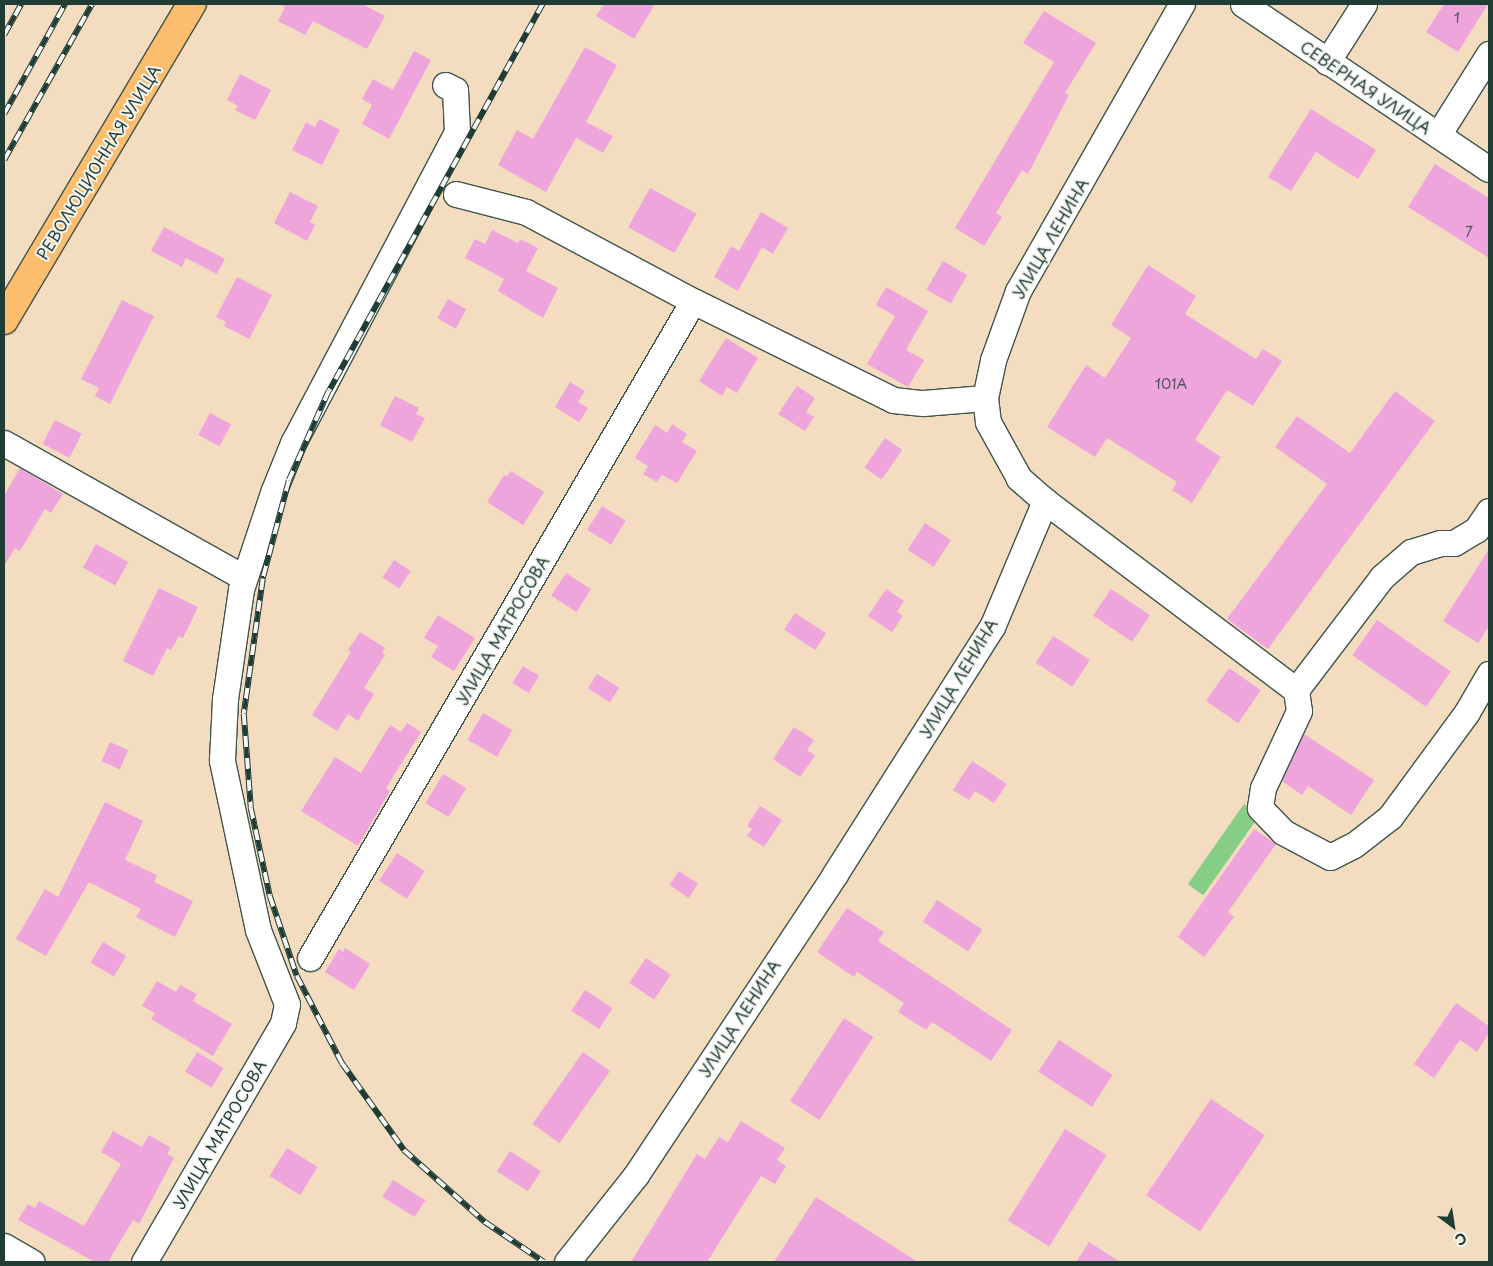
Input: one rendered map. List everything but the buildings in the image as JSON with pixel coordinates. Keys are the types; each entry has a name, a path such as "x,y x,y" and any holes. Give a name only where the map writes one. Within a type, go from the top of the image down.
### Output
{"main road":[{"name":"РЕВОЛЮЦИОННАЯ УЛИЦА","path":"4,320 192,4"}],"street":[{"name":"УЛИЦА ЛЕНИНА","path":"567,1262 636,1175 835,874 992,627 1045,501 1018,478 988,422 985,398 993,360 1018,291 1182,4"},
{"name":"СЕВЕРНАЯ УЛИЦА","path":"1242,4 1489,169"},
{"path":"1327,62 1364,4"},
{"path":"1438,135 1489,54"},
{"path":"4,443 243,577 293,443 457,132 455,90 445,85"},
{"path":"456,194 526,212 693,301 893,400 923,403 985,398"},
{"name":"УЛИЦА МАТРОСОВА","path":"310,958 693,301"},
{"path":"1045,501 1296,690 1299,711 1263,788 1260,808 1283,832 1330,857 1354,845 1390,817 1467,712 1489,674"},
{"path":"1296,690 1382,577 1411,552 1440,543 1454,543 1476,530 1489,511"},
{"name":"УЛИЦА МАТРОСОВА","path":"144,1262 283,1023 287,1004 258,930 222,760 225,699 243,577"},
{"path":"4,1246 32,1262"}],"green space":[{"path":"1244,804 1260,815 1203,895 1188,884"}],"railway":[{"path":"4,35 21,4"},
{"path":"4,114 65,4"},
{"path":"4,160 92,4"},
{"path":"543,4 329,391 289,481 263,579 244,714 251,808 270,896 297,976 342,1063 404,1150 485,1222 544,1262"}]}
